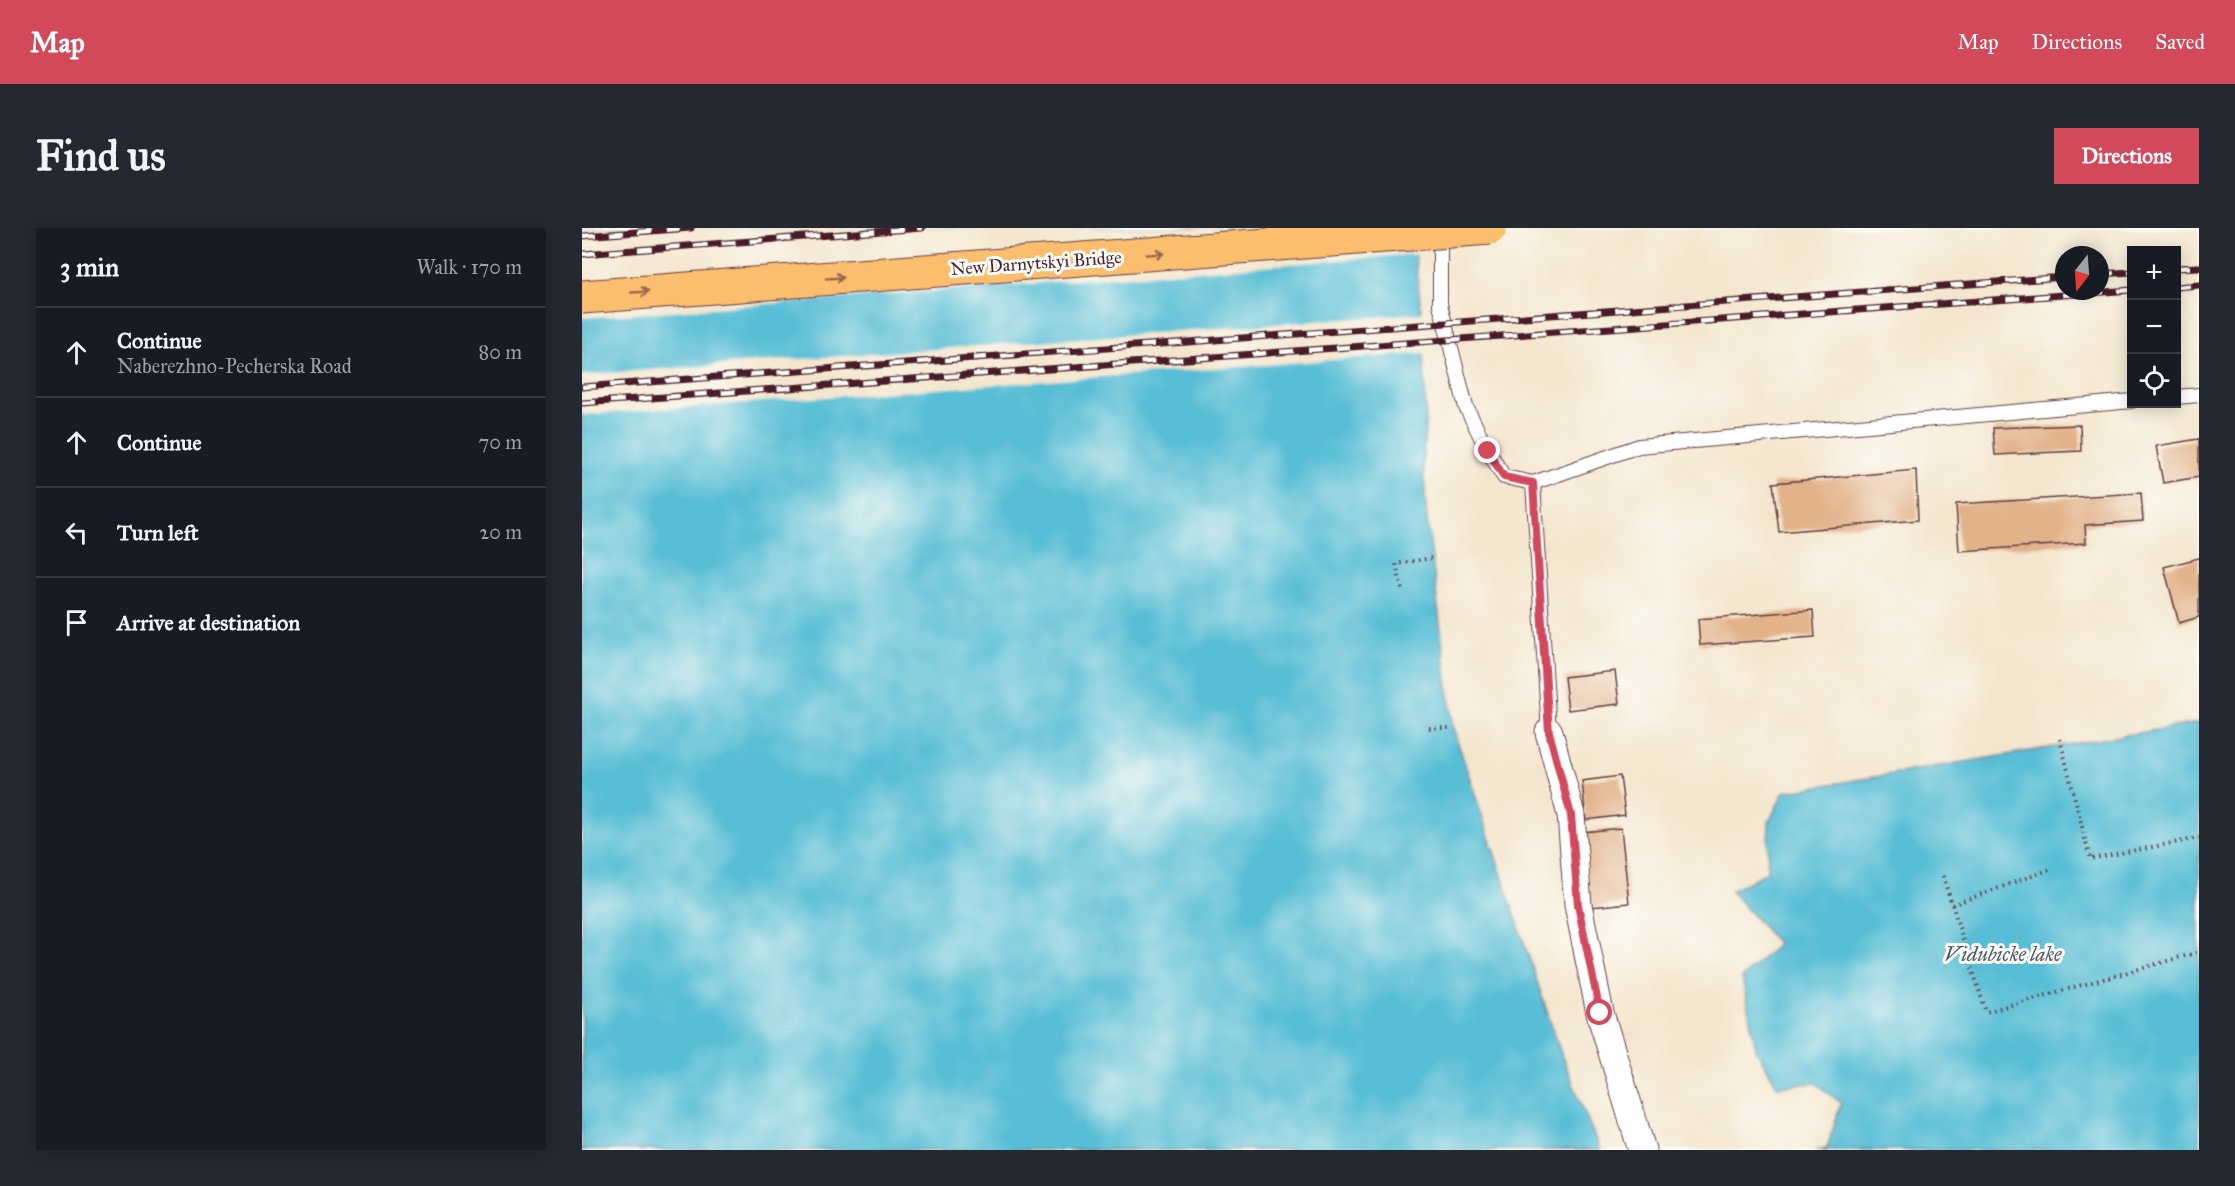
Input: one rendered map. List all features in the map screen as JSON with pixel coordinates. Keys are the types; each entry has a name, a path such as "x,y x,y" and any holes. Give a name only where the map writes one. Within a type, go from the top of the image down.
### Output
{"main road":[{"name":"New Darnytskyi Bridge","path":"582,297 1490,228"}],"street":[{"path":"1549,732 1571,815 1578,905 1600,1013 1642,1150"}],"lane":[{"path":"1440,228 1440,304 1466,407 1504,477 1533,483 1639,446 2127,401"},
{"path":"2181,397 2199,395"},
{"path":"1533,483 1549,732"}],"path":[{"path":"1401,590 1396,564 1431,558"},
{"path":"1429,728 1453,728"},
{"path":"2060,739 2090,859 2199,838"},
{"path":"1952,904 2051,869"},
{"path":"1943,876 1986,1012 2199,952"}],"water":[{"path":"582,228 1412,228 1422,319 1426,412 1423,460 1426,510 1453,728 1561,1054 1600,1150 582,1150"},
{"name":"Vidubicke lake","path":"2199,723 2199,1150 1816,1150 1827,1148 1841,1103 1816,1083 1777,1086 1756,1049 1742,978 1778,944 1731,891 1767,872 1769,822 1784,792"}],"pier":[{"path":"582,228 1415,228 1418,254 582,318"},
{"path":"1425,313 1427,353 582,415 582,375"}],"building":[{"path":"2080,425 2081,451 1995,455 1993,428"},
{"path":"2199,439 2199,477 2163,483 2156,446"},
{"path":"1916,470 1918,520 1779,532 1773,483"},
{"path":"2141,493 2143,521 2085,525 2086,543 1959,551 1956,504"},
{"path":"2199,558 2199,617 2179,623 2164,567"},
{"path":"1813,610 1815,637 1700,645 1698,619"},
{"path":"1615,671 1619,704 1568,710 1564,677"},
{"path":"1620,776 1625,815 1586,820 1582,781"},
{"path":"1621,828 1629,903 1591,907 1583,832"}],"railway":[{"path":"582,236 691,228"},
{"path":"582,254 922,228"},
{"path":"2181,268 2199,267"},
{"path":"2109,273 2127,272"},
{"path":"582,387 2055,278"},
{"path":"2181,287 2199,285"},
{"path":"582,403 2127,290"}],"route":[{"path":"1488,451 1504,477 1533,483 1549,732 1571,815 1578,905 1600,1013"}]}
